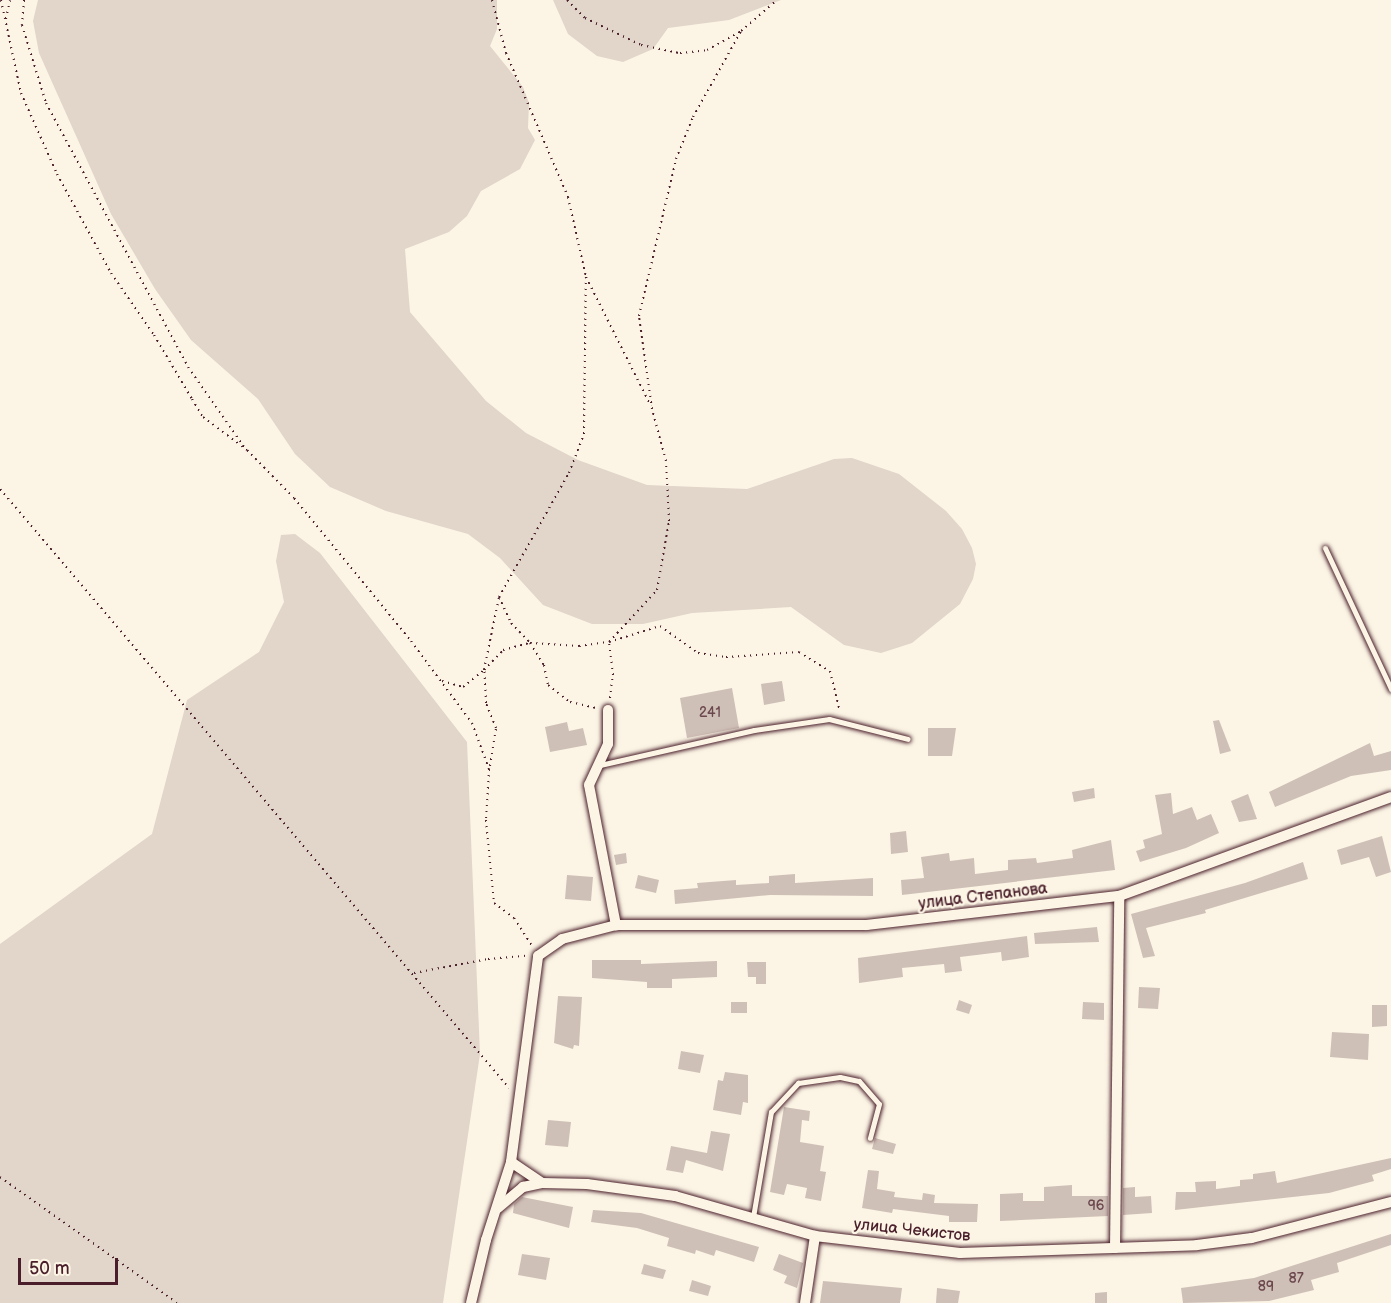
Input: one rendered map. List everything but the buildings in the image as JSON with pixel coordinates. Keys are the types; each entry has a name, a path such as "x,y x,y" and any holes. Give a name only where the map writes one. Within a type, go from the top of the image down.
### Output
{"street":[{"path":"608,710 608,744 589,785 616,925"},
{"name":"улица Степанова","path":"538,956 562,939 616,925 867,925 1119,896 1391,797"},
{"path":"1115,1248 1119,896"},
{"path":"471,1303 495,1210 511,1162 538,956"},
{"path":"511,1162 543,1183"},
{"path":"495,1210 522,1187 543,1183"},
{"name":"улица Чекистов","path":"543,1183 587,1184 675,1196 815,1236 960,1253 1197,1245 1252,1238 1391,1202"},
{"path":"805,1303 815,1236"}],"lane":[{"path":"1326,548 1391,689"},
{"path":"598,765 754,730 829,719 908,739"},
{"path":"753,1217 771,1112 798,1083 840,1077 859,1081 879,1104 870,1138"}],"path":[{"path":"1,0 21,93 57,174 111,273 154,335 203,417 247,450 294,498 441,681 472,723 489,769"},
{"path":"6,22 10,0"},
{"path":"24,0 22,25 46,103 188,367 247,450"},
{"path":"492,0 506,53 568,197 586,277 584,434 569,473 499,597 484,670 486,703 496,728 489,769 486,820 494,903 513,918 538,956"},
{"path":"567,0 585,18 641,45 680,53 707,50 741,31 777,0"},
{"path":"499,597 512,623 530,643 544,665 548,685 570,702 608,710 613,675 609,642 657,590 669,521 666,461 652,409 639,316 641,303 662,232 676,159 693,117 741,31"},
{"path":"586,277 652,409"},
{"path":"0,489 519,1099"},
{"path":"441,681 463,687 503,651 530,643 579,646 609,642 660,626 698,653 726,657 799,652 830,671 843,723"},
{"path":"413,974 488,958 538,956"},
{"path":"0,1177 177,1303"}],"shaded area":[{"path":"38,0 497,0 497,29 490,46 523,87 529,103 528,128 535,140 520,169 481,191 467,216 449,232 405,249 410,312 486,401 526,433 578,460 647,485 747,489 834,459 852,458 899,474 946,511 962,529 972,548 976,564 973,579 960,604 912,643 881,653 844,645 791,607 692,613 643,624 592,624 543,605 500,558 468,534 386,511 330,487 295,454 258,399 191,340 155,289 111,214 39,53 33,21"},
{"path":"553,0 781,0 729,20 668,28 653,49 623,62 597,56 568,34"},
{"path":"295,534 320,553 467,742 480,1054 443,1303 0,1303 0,944 152,834 187,700 259,652 284,602 276,561 281,535"}]}
